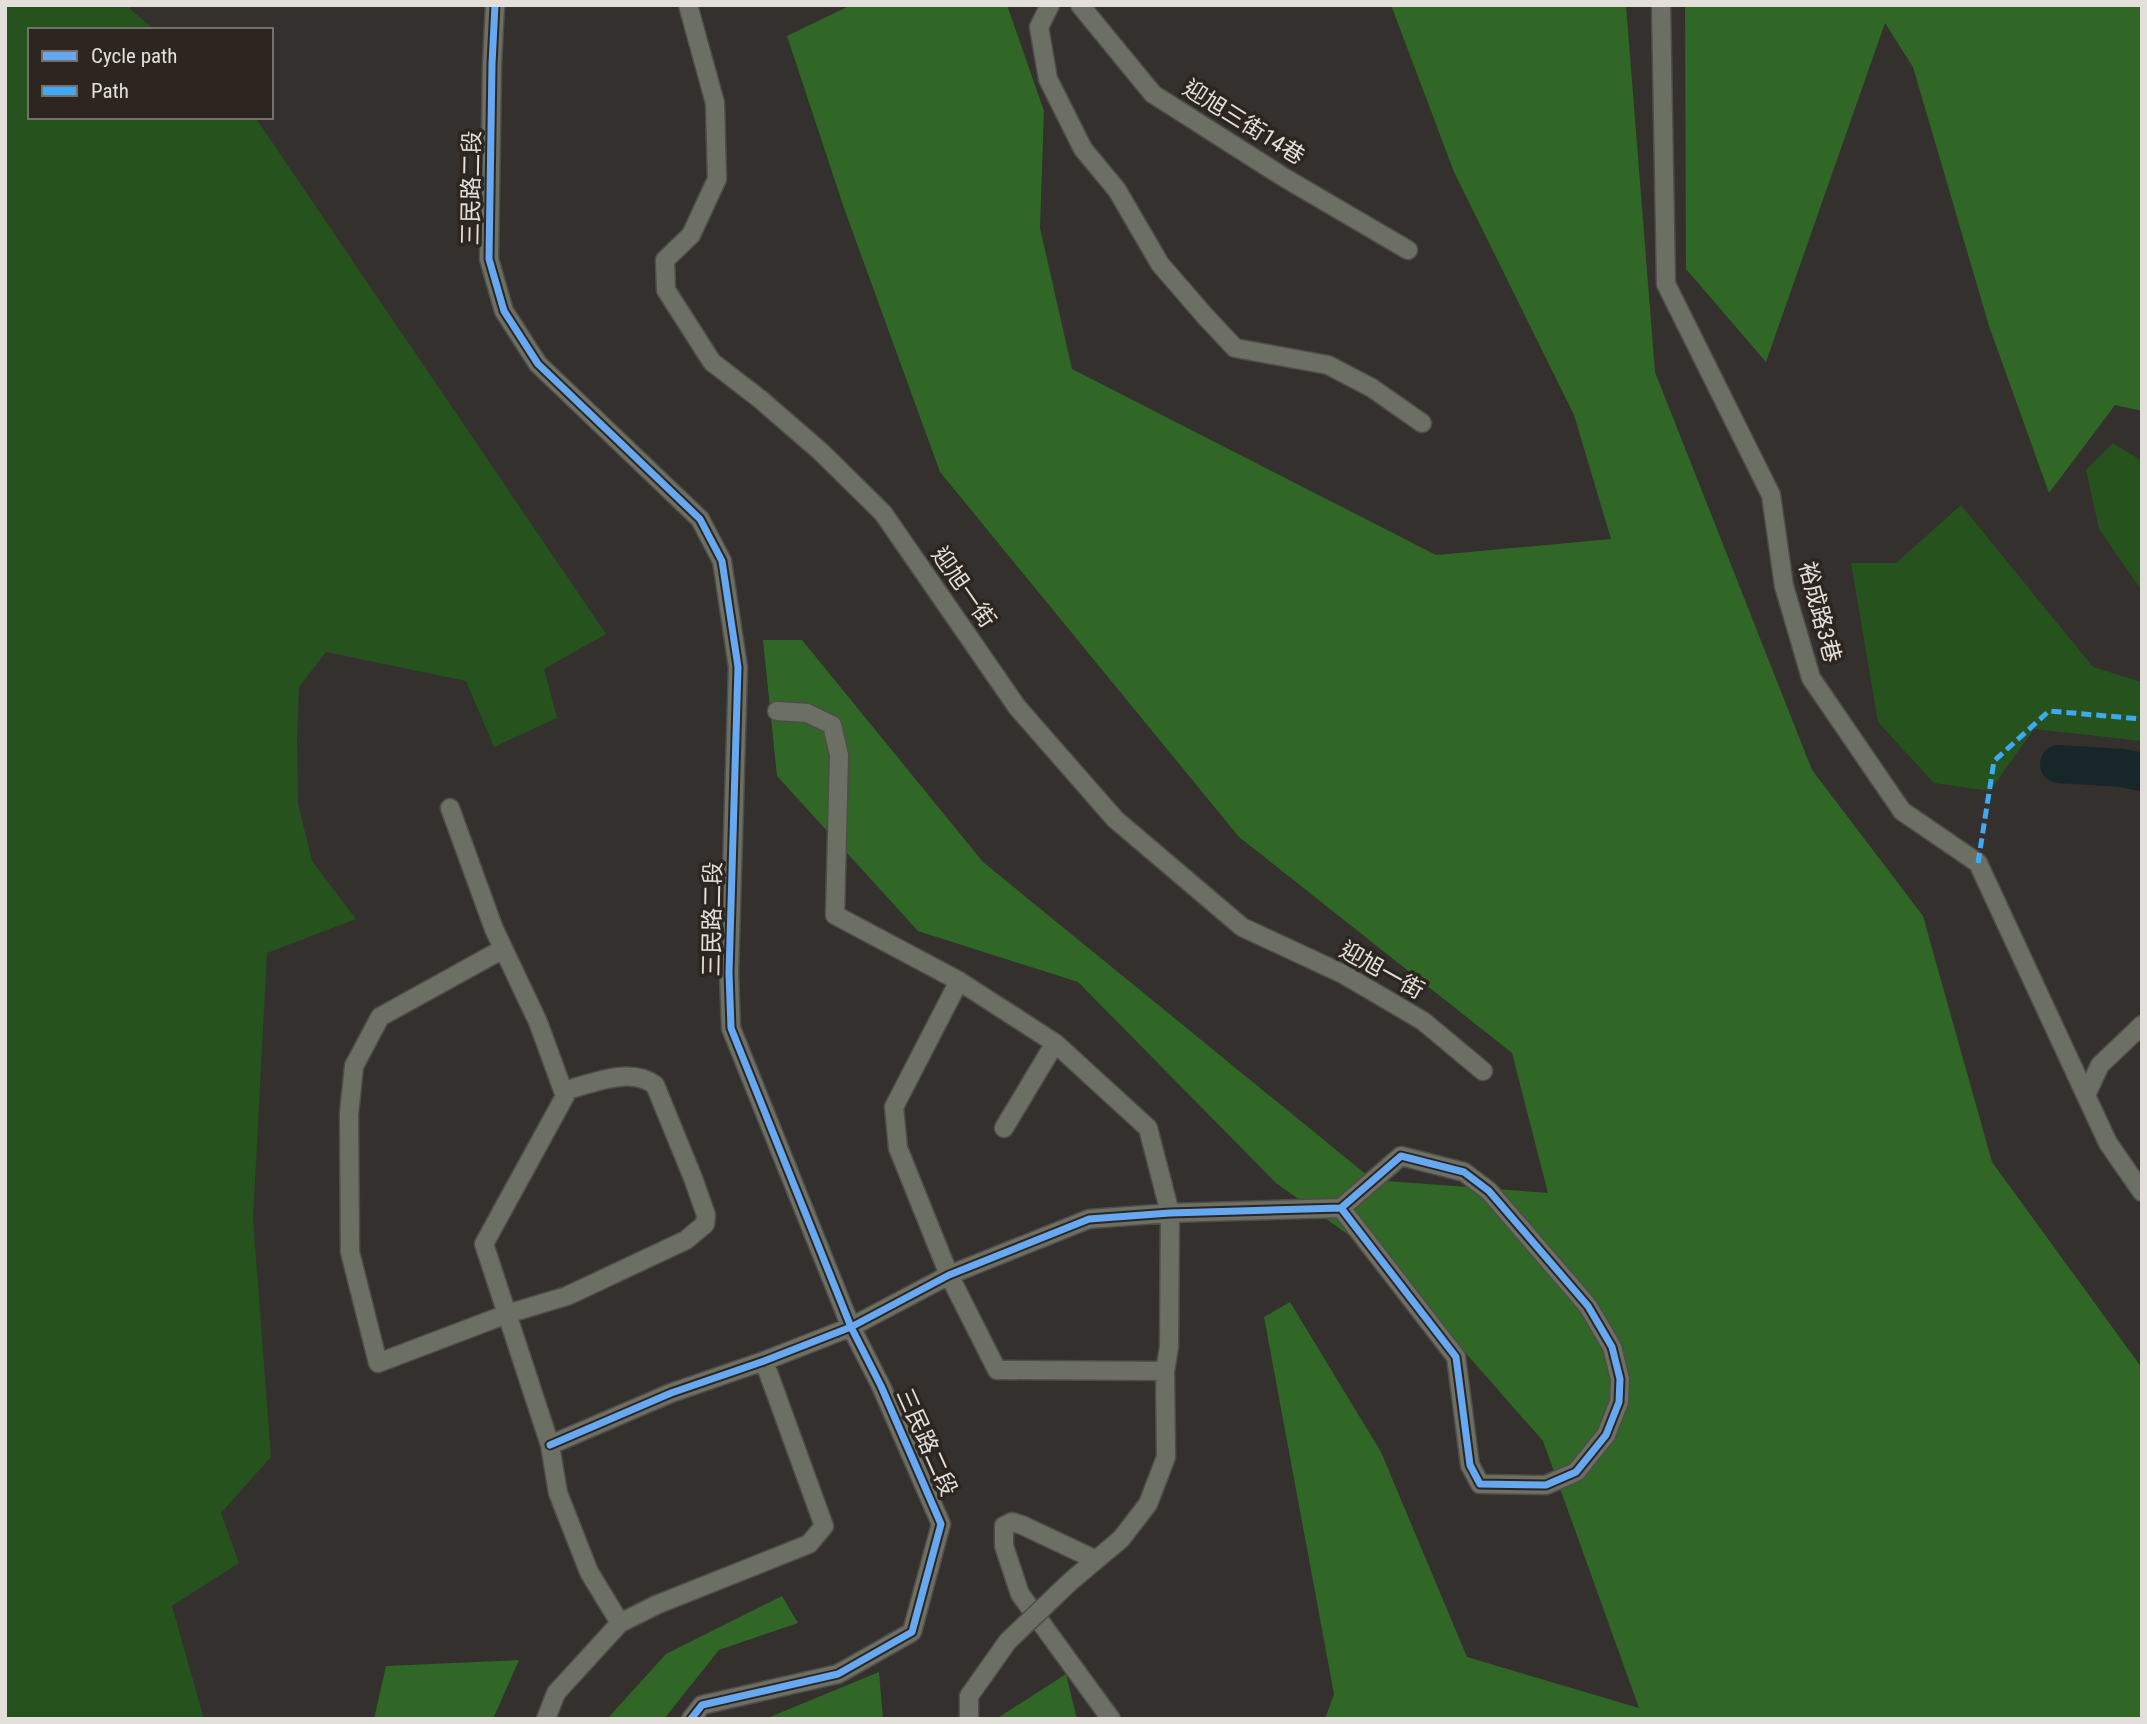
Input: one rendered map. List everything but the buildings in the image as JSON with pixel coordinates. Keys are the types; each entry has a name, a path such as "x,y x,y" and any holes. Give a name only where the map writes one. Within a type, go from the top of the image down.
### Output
{"street":[{"name":"三民路二段","path":"495,5 489,259 504,311 538,364 700,519 722,561 738,667 729,973 731,1028 851,1326 881,1386 941,1524 912,1632 838,1674 702,1704 691,1719"},
{"name":"迎旭一街","path":"688,5 715,103 718,179 691,235 664,260 666,290 712,362 820,451 883,513 1017,707 1115,820 1242,927 1343,974 1423,1021 1483,1071"},
{"path":"1049,5 1039,27 1048,79 1083,149 1117,190 1160,264 1205,316 1236,348 1328,365 1372,388 1422,423"},
{"name":"迎旭三街14巷","path":"1080,5 1153,94 1408,250"},
{"name":"裕成路3巷","path":"1661,5 1666,284 1771,495 1784,586 1811,678 1902,811 1978,863 2108,1143 2142,1192"},
{"path":"777,711 807,713 832,726 839,755 835,915 959,981 1055,1043 1148,1128 1170,1213 1169,1347 1164,1371 1166,1457 1148,1504 1121,1539 1094,1559 1008,1641 969,1696 969,1719"},
{"path":"450,808 503,949 538,1022 565,1096 484,1244 550,1445 562,1505 590,1572 620,1623"},
{"path":"503,949 380,1017 354,1066 349,1114 350,1252 378,1363 507,1314 567,1296 687,1240 705,1224 706,1215 693,1178 655,1085 646,1078 634,1075 563,1091"},
{"path":"959,981 894,1107 898,1148 949,1275 997,1370 1164,1371"},
{"path":"2086,1095 2100,1065 2142,1024"},
{"path":"1004,1128 1055,1043"},
{"path":"550,1445 671,1393 764,1361 851,1326 949,1275 1089,1219 1170,1213 1341,1208 1401,1156 1464,1172 1489,1191 1588,1307 1612,1347 1620,1379 1619,1402 1606,1435 1576,1472 1546,1485 1480,1484 1471,1465 1456,1357 1341,1208"},
{"path":"546,1719 556,1693 620,1623 656,1605 809,1544 824,1526 764,1361"},
{"path":"1094,1559 1022,1525 1012,1522 1004,1526 1004,1546 1020,1594 1111,1719"}],"green space":[{"path":"5,5 130,5 130,9 153,28 28,28 28,119 256,119 606,634 544,669 557,718 494,747 466,681 326,652 299,687 298,803 312,861 356,919 267,953 253,1219 271,1457 221,1513 239,1563 172,1606 204,1719 5,1719"},
{"path":"851,5 1007,5 1044,111 1040,228 1072,369 1436,555 1611,539 1574,415 1454,172 1391,5 1626,5 1655,372 1812,770 1923,916 1992,1162 2142,1368 2142,1719 1325,1719 1334,1694 1264,1317 1290,1302 1381,1452 1467,1657 1639,1708 1543,1441 1385,1261 1276,1183 1078,982 918,931 777,776 763,640 802,640 983,862 1373,1180 1548,1193 1512,1053 1239,837 940,472 844,208 787,36"},
{"path":"1685,5 2142,5 2142,411 2115,405 2049,493 1989,326 1913,67 1885,23 1766,362 1686,269"},
{"path":"2113,443 2142,461 2142,591 2099,529 2086,470"},
{"path":"1961,505 2093,667 2142,682 2142,741 2034,729 1990,791 1934,783 1878,722 1851,563 1896,563"},
{"path":"782,1596 798,1623 719,1650 664,1719 607,1719 666,1654"},
{"path":"519,1660 493,1719 374,1719 386,1666"},
{"path":"879,1672 883,1719 765,1719"},
{"path":"1066,1674 1077,1719 996,1719"}],"waterway":[{"path":"2059,764 2142,772"}],"marked path":[{"path":"1978,863 1994,761 2049,711 2142,719"}],"cycle path":[{"path":"495,5 489,259 504,311 538,364 700,519 722,561 738,667 729,973 731,1028 851,1327 881,1386 941,1524 912,1632 838,1674 702,1705 691,1719"},
{"path":"550,1445 671,1393 851,1327 949,1275 1089,1219 1170,1213 1341,1208 1401,1156 1464,1172 1489,1191 1588,1306 1612,1347 1620,1379 1619,1402 1606,1435 1576,1472 1546,1485 1480,1484 1470,1465 1456,1357 1341,1208"}]}
